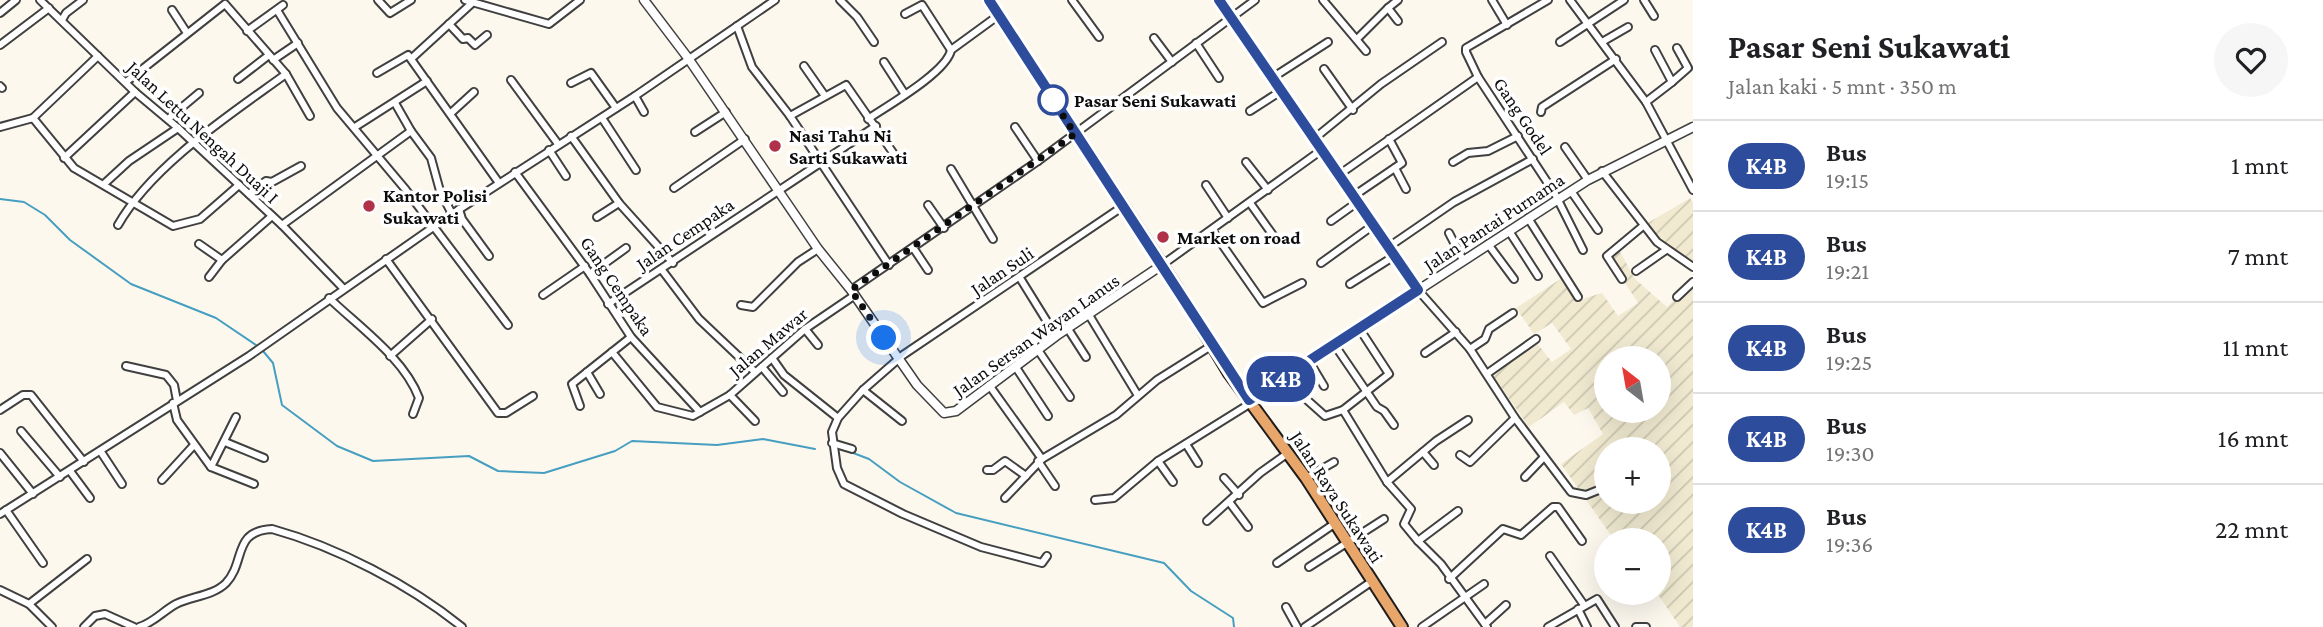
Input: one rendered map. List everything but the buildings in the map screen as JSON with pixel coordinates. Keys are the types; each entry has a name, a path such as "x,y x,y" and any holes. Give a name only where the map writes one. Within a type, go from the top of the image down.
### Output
{"highway":[{"name":"Jalan Raya Sukawati","path":"989,0 1162,265 1211,346 1306,478 1402,627"}],"street":[{"path":"0,13 16,0"},
{"name":"Jalan Lettu Nengah Duaji I","path":"40,0 135,92 168,118 282,225 343,288"},
{"path":"62,20 66,13 83,0"},
{"path":"378,0 388,13 411,0"},
{"path":"412,58 449,24 468,2 549,24 580,0"},
{"name":"Jalan Sersan Wayan Lanus","path":"644,0 745,139 817,249 853,292 917,384 947,414 1162,265"},
{"path":"43,563 3,512 249,356 459,209 635,96 775,0"},
{"path":"840,0 857,16 874,42"},
{"path":"1072,0 1099,37"},
{"path":"1219,0 1418,290 1470,349 1544,457 1571,492 1586,495 1594,492"},
{"name":"Jalan Mawar","path":"700,412 730,395 805,328 889,265 1038,161 1255,0"},
{"path":"1323,0 1366,51"},
{"path":"1357,39 1398,0"},
{"path":"1492,0 1507,25 1548,0"},
{"path":"1570,0 1646,102 1693,190"},
{"path":"1560,42 1624,0"},
{"path":"1644,0 1654,16"},
{"path":"126,82 225,4 286,74 310,116"},
{"path":"905,14 921,5 951,50"},
{"path":"247,31 280,7 321,85 509,325"},
{"path":"0,45 49,8"},
{"path":"1388,8 1398,22"},
{"path":"172,10 187,33"},
{"path":"868,119 934,72 951,50 999,15"},
{"path":"449,24 463,39 468,37 475,45 487,35"},
{"name":"Gang Godel","path":"1507,25 1466,50 1478,77 1533,159 1583,250"},
{"path":"737,26 752,67 790,116 889,265"},
{"path":"1602,42 1628,27"},
{"path":"1154,38 1172,62"},
{"path":"1272,78 1328,42"},
{"path":"1315,138 1353,110 1381,83 1443,42"},
{"path":"239,79 271,57 298,43"},
{"path":"1196,43 1219,78"},
{"path":"1646,102 1688,68 1677,48"},
{"path":"1654,50 1672,82"},
{"path":"377,73 405,54 412,58 499,183"},
{"path":"0,127 33,118 98,56"},
{"path":"1541,111 1542,107 1616,59"},
{"path":"884,62 904,93"},
{"path":"804,66 825,96"},
{"path":"1324,69 1353,110"},
{"path":"118,225 131,204 170,163 286,74"},
{"path":"571,83 592,74 616,108"},
{"path":"1340,174 1478,77"},
{"path":"511,80 558,144"},
{"path":"355,127 427,81"},
{"path":"790,116 846,85 896,157"},
{"path":"1250,111 1281,91"},
{"path":"64,159 135,92"},
{"path":"451,113 474,92"},
{"path":"168,118 199,93"},
{"path":"635,96 644,112"},
{"path":"395,103 431,158 440,191 453,214"},
{"path":"695,132 726,112"},
{"path":"33,118 64,159 131,204 169,225 178,227 200,219 239,185"},
{"path":"601,118 636,170"},
{"name":"Jalan Cempaka","path":"608,304 876,126"},
{"path":"1015,127 1038,161"},
{"name":"Jalan Pantai Purnama","path":"1250,401 1588,180 1693,127"},
{"path":"104,184 129,162 178,128"},
{"path":"282,225 411,131"},
{"path":"571,136 619,203 673,263"},
{"path":"1453,162 1468,153 1488,151 1518,136"},
{"path":"674,188 745,139"},
{"path":"1331,221 1402,162 1389,139"},
{"path":"1565,147 1588,180"},
{"path":"1162,265 1323,149"},
{"path":"548,150 566,176"},
{"path":"1390,246 1454,202 1533,159"},
{"path":"1246,162 1268,190"},
{"path":"248,194 266,181 272,182 301,166"},
{"path":"1395,168 1406,189"},
{"path":"951,169 993,239"},
{"name":"Gang Cempaka","path":"515,172 585,266 631,337 700,412"},
{"path":"1602,172 1643,226 1666,250 1693,267"},
{"path":"1206,186 1228,218"},
{"path":"1571,191 1598,230"},
{"path":"597,217 619,203"},
{"path":"1250,203 1275,238"},
{"path":"928,205 944,228"},
{"name":"Jalan Suli","path":"838,418 863,390 898,359 1122,207"},
{"path":"459,209 462,219 489,256"},
{"path":"209,277 222,260 272,216"},
{"path":"1528,218 1578,297"},
{"path":"1321,263 1375,225"},
{"path":"1622,278 1607,256 1643,226"},
{"path":"1212,230 1264,304 1303,282"},
{"path":"1509,231 1538,276"},
{"path":"1449,233 1463,260"},
{"path":"199,244 222,260"},
{"path":"1488,244 1514,279"},
{"path":"590,274 626,248"},
{"path":"741,304 753,307 798,262 817,249"},
{"path":"914,249 928,270"},
{"path":"1636,271 1666,250"},
{"path":"1350,284 1396,255"},
{"path":"386,259 498,413 506,413 533,396"},
{"path":"542,295 585,266"},
{"path":"662,270 699,319 783,392"},
{"path":"1020,278 1056,336"},
{"path":"1677,297 1693,282"},
{"path":"329,298 390,356 418,396 412,414"},
{"path":"1470,349 1485,339 1489,329 1513,313"},
{"path":"1089,315 1137,394"},
{"path":"390,356 432,319"},
{"path":"805,328 818,345"},
{"path":"1292,372 1304,396 1325,416 1343,410 1367,394 1389,374 1359,328"},
{"path":"1068,329 1086,357"},
{"path":"1425,353 1456,332"},
{"path":"580,405 571,386 631,337"},
{"path":"1488,373 1536,339"},
{"path":"1334,344 1367,394 1394,425"},
{"path":"1004,498 1040,460 1116,415 1137,394 1211,346"},
{"path":"1038,350 1070,397"},
{"path":"612,352 657,407 687,416 700,412"},
{"path":"772,358 784,375 838,418 832,443 836,468 844,484 932,527 1003,554 1042,563 1048,556"},
{"path":"1309,361 1324,386"},
{"path":"126,366 166,375 174,385 177,420 211,467 254,484"},
{"path":"1015,366 1048,416"},
{"path":"587,372 600,394"},
{"path":"989,385 1055,486"},
{"path":"863,390 902,422"},
{"path":"0,410 23,395 30,395 84,462"},
{"path":"730,395 755,421"},
{"path":"1095,500 1114,498 1158,461 1250,401"},
{"path":"1343,410 1387,482 1411,509 1404,523 1441,564 1486,625 1506,605"},
{"path":"211,467 236,417"},
{"path":"1460,455 1471,462 1515,418"},
{"path":"1387,482 1468,420"},
{"path":"21,431 60,477"},
{"path":"225,442 264,458"},
{"path":"832,443 852,449"},
{"path":"1186,444 1198,463"},
{"path":"162,480 194,445"},
{"path":"101,452 122,484"},
{"path":"1423,452 1434,465"},
{"path":"0,453 33,494"},
{"path":"1207,521 1239,495 1260,473 1288,453"},
{"path":"1525,477 1544,457"},
{"path":"988,470 993,470 1005,461 1026,477"},
{"path":"1158,461 1173,482"},
{"path":"1306,478 1334,462"},
{"path":"70,471 90,498"},
{"path":"1224,478 1239,495"},
{"path":"1230,503 1248,527"},
{"path":"1450,579 1503,529 1521,535 1553,507 1558,507 1582,541"},
{"path":"1418,541 1458,511"},
{"path":"1309,567 1384,519"},
{"path":"1277,563 1334,524"},
{"path":"84,627 95,616 105,614 136,627 178,603 219,589 231,576 241,548 249,537 260,530 272,529 392,580 434,605 462,627"},
{"path":"1550,555 1581,607 1587,627"},
{"path":"29,604 87,559"},
{"path":"1306,626 1371,582"},
{"path":"1422,627 1483,584"},
{"path":"0,590 29,604 52,627"},
{"path":"1548,627 1581,607 1600,601 1615,627"},
{"path":"1286,607 1297,627"},
{"path":"1636,627 1646,627"}],"shaded area":[{"path":"1690,198 1693,203 1693,264 1661,243 1646,224"},
{"path":"1619,250 1635,279 1667,307 1693,281 1693,627 1680,627 1665,605 1671,605 1671,528 1606,528 1596,514 1671,514 1671,437 1599,437 1603,434 1597,424 1671,424 1671,346 1594,346 1594,418 1588,408 1574,415 1564,402 1529,427 1492,374 1536,342 1552,362 1571,349 1552,323 1534,334 1516,308 1562,278 1576,301 1602,293 1618,316 1638,303 1609,258"},
{"path":"1594,440 1594,511 1561,464"}],"waterway":[{"path":"0,199 24,202 45,215 70,240 131,284 216,318 259,347"},
{"path":"263,351 273,363 282,405 337,446 373,461 469,456 498,471 544,473 615,451 632,441 717,445 763,439 815,449"},
{"path":"848,451 869,459 900,482 956,513 1164,563 1191,591 1233,618 1234,627"}],"bus line":[{"name":"K4B","path":"989,0 1092,162 1176,286 1229,374 1249,400 1418,290 1219,0"}],"place":[{"name":"Pasar Seni Sukawati","path":"1053,100"},
{"name":"Nasi Tahu Ni Sarti Sukawati","path":"775,146"},
{"name":"Kantor Polisi Sukawati","path":"369,206"},
{"name":"Market on road","path":"1163,237"}],"route":[{"path":"884,338 851,290 914,249 1075,134 1053,100"}]}
